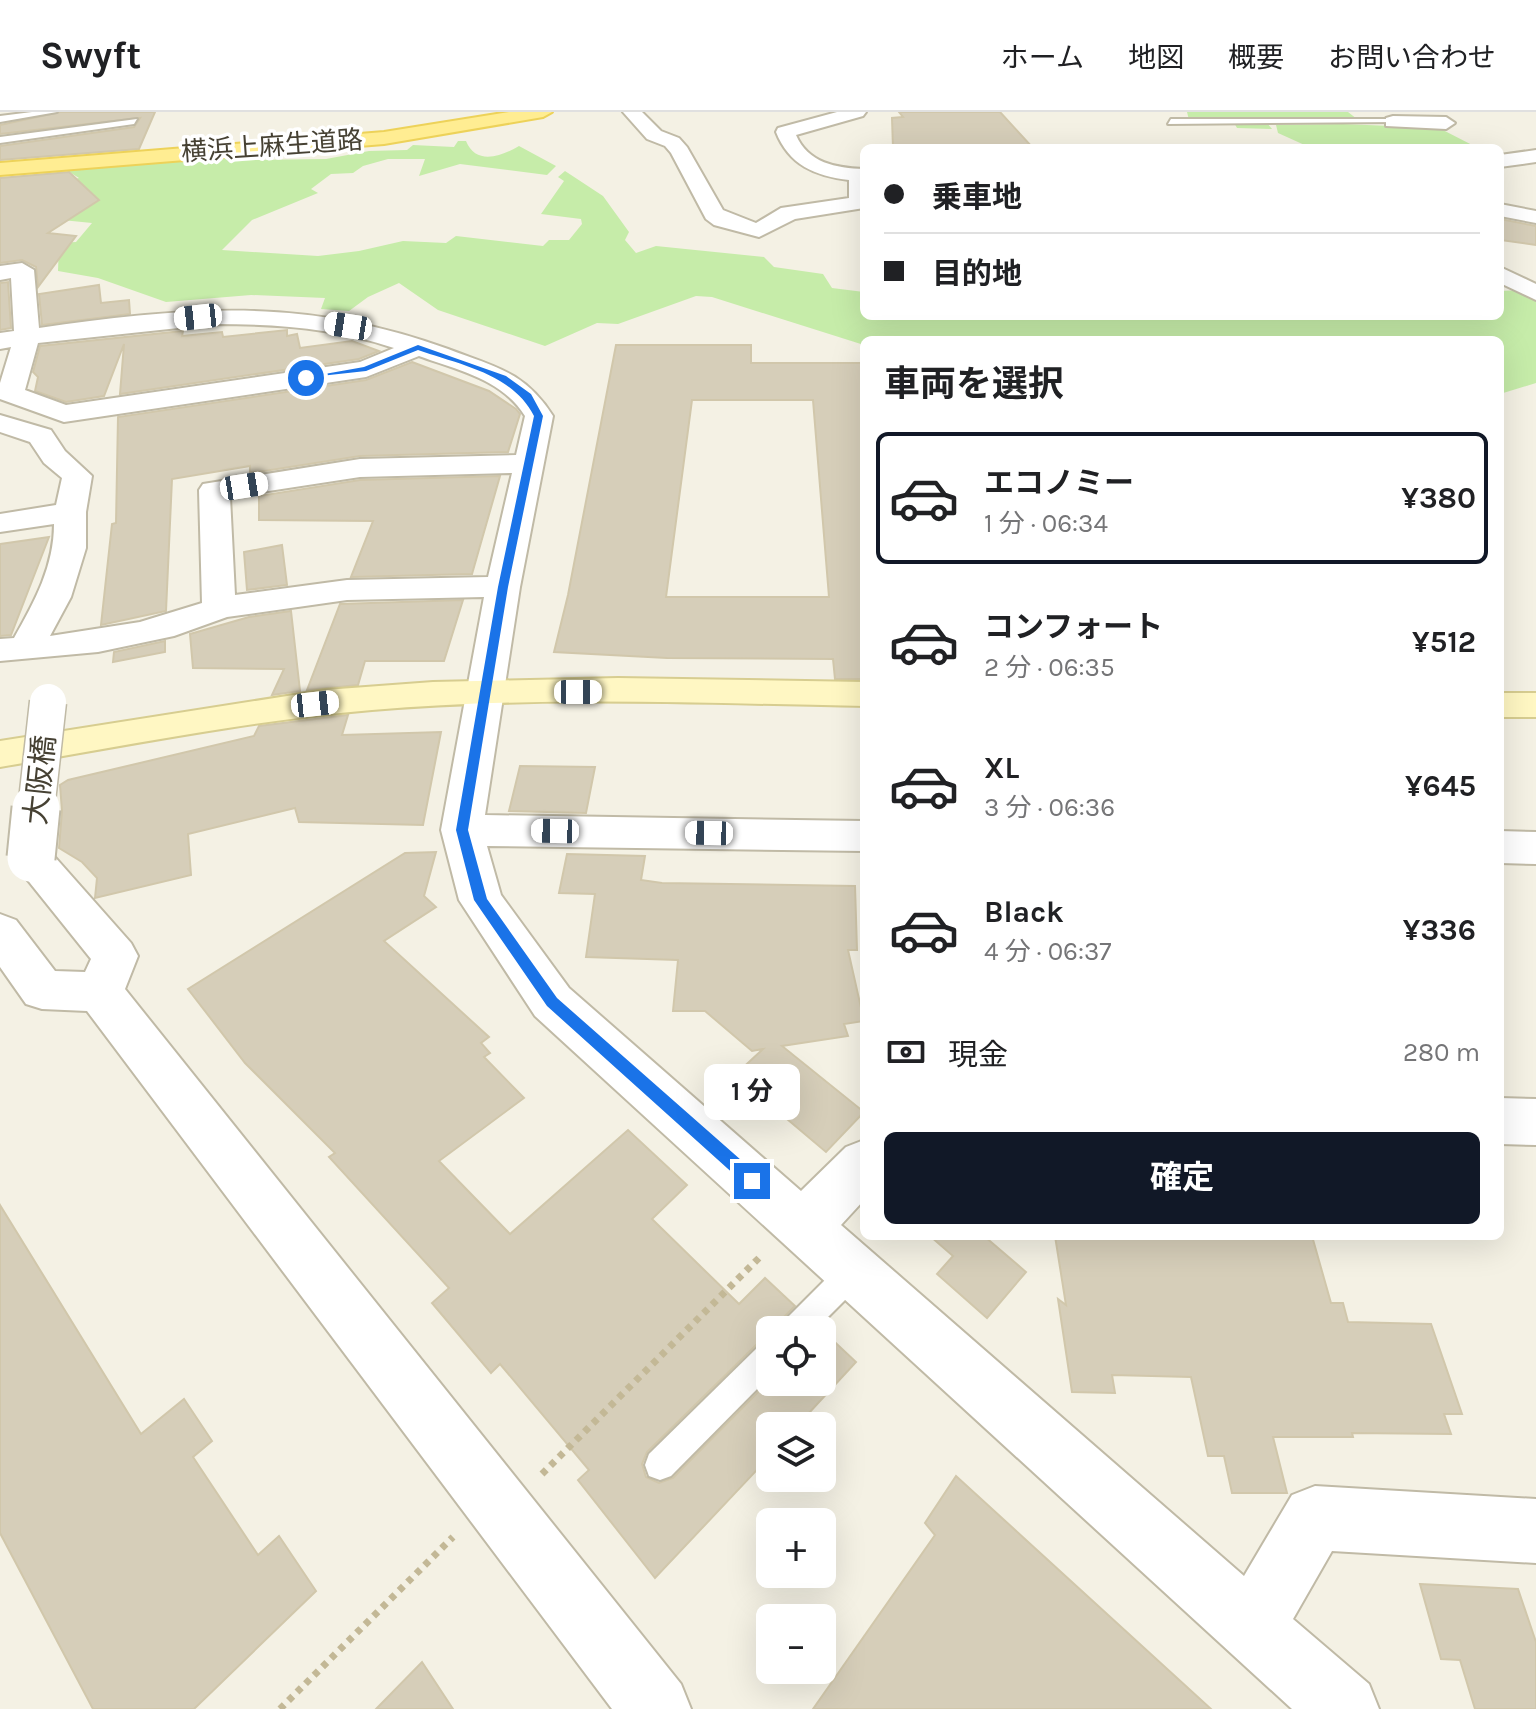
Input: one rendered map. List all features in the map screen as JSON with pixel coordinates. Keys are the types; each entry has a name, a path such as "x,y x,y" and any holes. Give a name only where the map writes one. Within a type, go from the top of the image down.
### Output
{"main road":[{"name":"横浜上麻生道路","path":"0,169 357,141 472,118 543,112"}],"street":[{"path":"632,112 654,135 672,142 680,151 714,214 722,220 759,230 789,213 859,203 860,189"},
{"path":"857,112 785,132 790,149 813,167 860,175"},
{"path":"1388,117 1446,123 1430,112"},
{"path":"1504,211 1536,217"},
{"path":"0,273 22,270 10,394 64,414 366,369 418,347"},
{"path":"1504,276 1536,293"},
{"path":"13,340 198,317 277,317 348,326 418,347 503,378 528,396 539,416 503,587 462,830 481,900 552,1002 1344,1709"},
{"name":"大阪橋","path":"0,423 41,436 54,457 77,476 70,512 70,548 58,584 27,648 48,702 31,858 115,956 100,992"},
{"path":"219,608 214,490 360,468 528,464"},
{"path":"0,523 70,512"},
{"path":"27,648 193,621 219,608 347,590 503,587"},
{"path":"0,754 259,710 486,691 860,694"},
{"path":"1504,705 1536,705"},
{"path":"462,830 860,836"},
{"path":"1504,847 1536,848"},
{"path":"0,932 42,990 100,992 496,1507 656,1709"},
{"path":"1504,1121 1536,1122"},
{"path":"800,1223 860,1168"},
{"path":"1252,1626 1315,1518 1536,1531"}],"lane":[{"path":"0,119 52,112"},
{"path":"1265,112 1285,123"},
{"path":"1171,122 1285,123 1388,117"},
{"path":"0,140 134,121"},
{"path":"809,1316 854,1271"},
{"path":"660,1465 756,1369"}],"path":[{"path":"280,1709 800,1223"}],"green space":[{"path":"1187,112 1348,112 1357,119 1267,123 1272,129 1237,128 1233,121 1189,120"},
{"path":"1276,125 1439,128 1470,144 1302,144 1278,133"},
{"path":"458,141 466,141 476,154 490,157 519,146 556,166 547,175 460,164 419,176 425,159 388,159 363,166 353,173 331,174 311,189 318,193 252,220 222,250 318,256 403,241 446,243 456,236 543,246 549,240 569,240 582,224 581,219 541,214 564,181 558,177 565,171 603,196 629,232 625,240 636,253 656,246 764,257 774,267 823,274 832,288 860,292 860,320 1504,320 1504,291 1520,290 1536,298 1536,383 1504,393 1504,336 860,336 860,344 712,297 696,296 618,324 597,323 545,346 438,310 399,283 368,297 349,311 321,309 325,298 251,295 166,302 98,278 58,271 59,243 76,242 92,223 62,220 31,192 79,178 63,168 211,155 253,160 326,159 369,151 407,150 413,145 454,147"}],"building":[{"path":"60,112 155,112 139,149 0,160 0,146 134,127 140,118 0,134 0,125"},
{"path":"899,112 1000,112 1029,144 893,144 892,118 903,117"},
{"path":"69,172 99,200 48,233 76,236 38,287 36,267 22,260 0,263 0,178"},
{"path":"1504,220 1536,226 1536,245 1504,241"},
{"path":"8,282 11,328 0,330 0,283"},
{"path":"99,285 101,303 129,300 130,314 42,325 39,294"},
{"path":"287,330 287,336 297,334 300,348 352,341 379,351 359,359 120,394 124,344 104,396 66,402 35,391 38,377 33,372 40,346 183,331 182,336 222,332 223,337"},
{"path":"616,345 751,345 751,363 860,363 860,679 835,679 833,659 667,658 554,652 568,595","holes":["692,400 813,400 829,597 666,597"]},
{"path":"412,362 489,391 516,409 520,414 508,452 360,456 258,472 250,472 250,466 172,479 166,611 101,625 112,524 116,523 118,417 366,380"},
{"path":"500,476 472,574 351,577 373,521 259,520 259,496 360,480"},
{"path":"49,537 11,635 0,636 0,544"},
{"path":"282,545 287,585 247,590 244,552"},
{"path":"463,600 444,661 365,661 358,685 307,690 340,604"},
{"path":"291,611 300,691 272,695 284,669 193,668 190,634 249,617"},
{"path":"165,641 165,652 113,662 114,652"},
{"path":"348,715 342,735 441,732 423,825 299,822 295,808 188,834 191,875 95,898 97,878 82,862 59,848 62,811 60,785 68,780 254,736 259,726"},
{"path":"520,766 595,767 586,813 509,811"},
{"path":"436,852 424,896 436,907 384,941 489,1037 481,1043 490,1053 484,1057 524,1098 439,1161 510,1234 628,1130 687,1185 652,1219 739,1304 765,1278 795,1306 785,1316 756,1316 756,1345 647,1452 642,1464 646,1477 659,1483 673,1478 756,1394 825,1396 810,1412 756,1412 756,1471 655,1578 578,1480 589,1470 500,1364 491,1373 432,1303 449,1288 329,1157 335,1153 245,1063 188,989 405,853"},
{"path":"567,854 645,856 641,880 662,883 855,886 857,950 848,950 860,1003 860,1022 844,1024 848,1036 782,1046 860,1109 860,1116 826,1152 735,1075 763,1049 752,1051 705,1011 673,1011 678,960 586,957 595,894 559,893"},
{"path":"0,1205 141,1434 184,1399 212,1441 193,1457 258,1555 279,1536 316,1591 194,1709 93,1709 0,1533"},
{"path":"935,1240 989,1240 1026,1272 987,1318 937,1274 953,1256"},
{"path":"1056,1240 1313,1240 1331,1303 1343,1303 1348,1322 1431,1324 1462,1414 1444,1414 1451,1434 1352,1433 1353,1437 1273,1437 1287,1493 1232,1493 1224,1456 1208,1456 1191,1377 1112,1375 1115,1393 1072,1392 1058,1299 1066,1305"},
{"path":"836,1343 856,1362 836,1384"},
{"path":"956,1476 1211,1709 813,1709 831,1684 836,1684 836,1676 935,1535 925,1523"},
{"path":"1420,1584 1518,1589 1536,1642 1536,1709 1475,1709 1460,1660 1441,1659"},
{"path":"422,1662 453,1709 376,1709"}],"route":[{"path":"306,378 366,369 418,347 503,378 528,396 539,416 503,587 462,830 481,900 552,1002 752,1181"}]}
